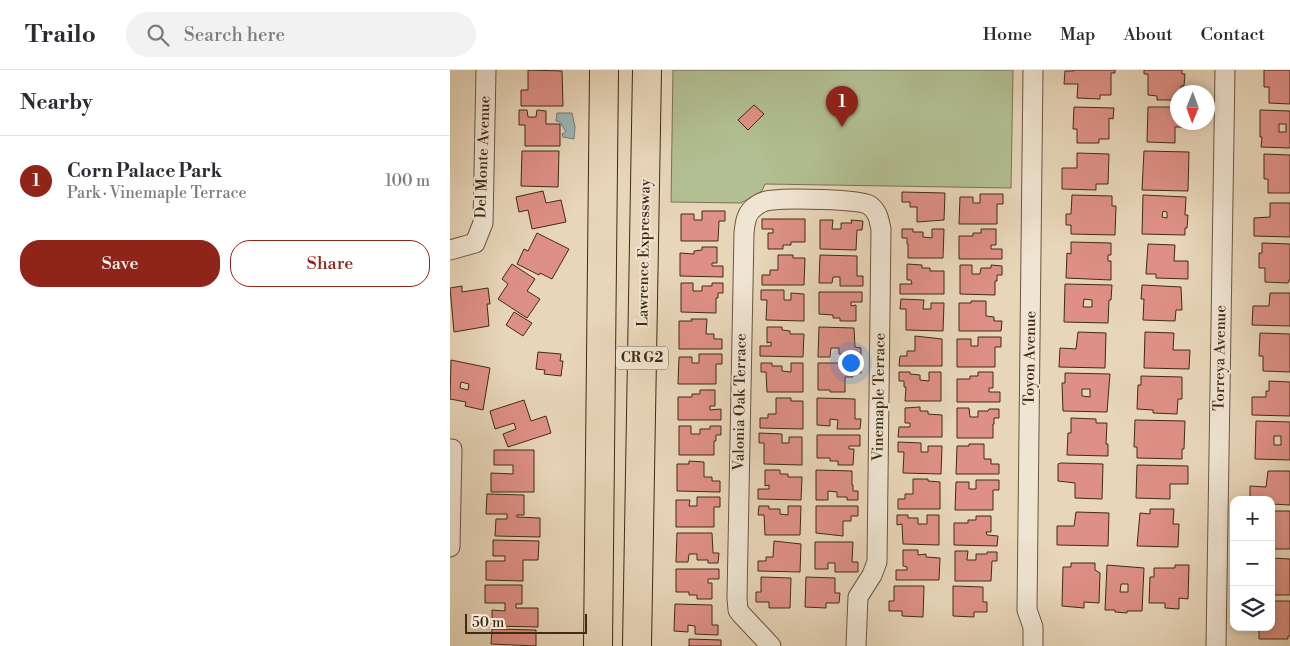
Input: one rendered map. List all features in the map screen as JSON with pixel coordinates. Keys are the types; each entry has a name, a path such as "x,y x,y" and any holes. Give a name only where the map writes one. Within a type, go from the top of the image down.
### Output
{"highway":[{"name":"CR G2","path":"598,646 604,70"},
{"name":"Lawrence Expressway","path":"637,646 647,70"}],"street":[{"name":"Del Monte Avenue","path":"450,250 475,243 483,223 486,70"},
{"name":"Toyon Avenue","path":"1033,70 1027,610 1033,627 1033,646"},
{"name":"Torreya Avenue","path":"1216,646 1225,70"},
{"name":"Valonia Oak Terrace","path":"771,646 741,614 737,604 744,233 750,210 761,203 774,200 811,200"},
{"name":"Vinemaple Terrace","path":"811,200 864,203 870,206 877,214 881,229 877,562 872,575 858,597 856,646"},
{"path":"450,547 451,449"}],"green space":[{"path":"673,70 1013,70 1011,188 765,184 762,191 741,203 671,202"}],"water":[{"path":"557,113 572,113 575,127 574,139 563,137 562,134 566,132 560,122 556,121"}],"building":[{"path":"528,70 562,71 563,106 521,106 521,90 528,90"},
{"path":"1115,70 1115,73 1111,73 1111,95 1100,95 1100,99 1077,98 1078,84 1064,84 1065,71"},
{"path":"1144,70 1182,70 1182,74 1185,74 1184,85 1170,85 1170,100 1157,100 1157,96 1148,95 1148,74 1144,74"},
{"path":"1264,70 1290,70 1290,104 1269,103 1269,87 1264,87"},
{"path":"754,105 764,114 748,130 738,120"},
{"path":"1074,107 1114,108 1113,119 1109,118 1109,139 1099,139 1099,143 1077,143 1077,129 1073,129"},
{"path":"1148,107 1170,107 1170,130 1175,130 1175,143 1147,142"},
{"path":"519,110 527,110 528,117 536,117 537,110 546,111 546,124 560,124 560,146 525,146 525,125 519,125"},
{"path":"1260,110 1290,111 1290,148 1261,147 1262,137 1260,137","holes":["1279,124 1286,124 1286,132 1279,132"]},
{"path":"522,151 559,151 558,187 521,186"},
{"path":"1144,151 1189,152 1188,191 1142,190"},
{"path":"1077,153 1109,154 1108,184 1096,184 1096,190 1062,189 1062,168 1077,168"},
{"path":"1264,154 1290,155 1290,193 1268,193 1268,179 1264,179"},
{"path":"543,191 546,203 561,200 566,222 532,229 528,210 519,212 516,197"},
{"path":"902,192 945,193 944,220 917,222 917,207 910,207 910,202 902,202"},
{"path":"980,194 1003,194 1003,204 997,204 997,224 959,224 960,197 973,197 973,203 980,203"},
{"path":"1072,195 1112,196 1112,206 1116,206 1115,235 1071,234 1071,225 1066,225 1066,214 1071,214"},
{"path":"1143,195 1186,197 1185,215 1188,215 1185,235 1142,234","holes":["1163,211 1167,212 1167,218 1162,217"]},
{"path":"1270,203 1290,203 1290,237 1254,236 1254,218 1270,217"},
{"path":"702,211 725,211 725,221 719,221 718,241 681,241 681,214 694,214 694,220 702,220"},
{"path":"762,219 805,219 805,242 791,242 791,245 783,245 783,249 768,249 768,233 773,233 773,229 762,229"},
{"path":"820,220 833,220 832,229 841,229 841,223 852,223 851,220 863,221 862,230 857,230 856,250 820,249"},
{"path":"902,229 913,229 913,232 923,232 923,237 932,238 932,229 944,229 943,258 908,258 907,238 902,238"},
{"path":"981,229 996,229 996,245 991,245 991,249 1002,249 1002,259 959,259 959,236 973,236 973,233 981,233"},
{"path":"537,233 569,249 552,279 517,264 524,249 528,251"},
{"path":"1071,242 1111,243 1111,255 1108,255 1108,261 1111,261 1111,280 1066,278 1067,253 1071,254"},
{"path":"1262,243 1290,244 1290,280 1288,283 1265,282 1265,268 1259,268 1259,253 1262,253"},
{"path":"1148,244 1175,245 1174,261 1188,261 1188,279 1156,278 1156,274 1146,274"},
{"path":"702,247 717,247 717,263 712,263 712,266 723,266 723,277 680,276 680,253 694,254 694,251 702,250"},
{"path":"778,255 793,255 793,258 805,258 804,285 762,285 762,275 770,275 770,270 778,270"},
{"path":"820,255 857,256 857,276 863,276 863,286 840,286 840,277 833,277 832,283 819,283"},
{"path":"512,264 535,279 527,291 540,299 527,318 498,299 508,284 502,279"},
{"path":"907,264 922,265 922,268 930,268 930,271 944,271 944,294 900,294 900,284 912,284 911,280 907,280"},
{"path":"960,265 972,265 972,274 980,274 981,268 991,268 991,265 1002,266 1002,275 997,275 997,281 995,281 995,295 960,294"},
{"path":"681,283 693,283 693,291 702,291 702,286 712,286 712,283 723,283 723,293 718,293 718,298 716,298 716,313 681,312"},
{"path":"1065,284 1112,285 1108,323 1064,322","holes":["1084,299 1092,300 1092,307 1083,307"]},
{"path":"1142,285 1181,287 1182,310 1176,310 1175,321 1143,320 1144,299 1141,299"},
{"path":"462,286 462,292 488,288 490,304 487,304 489,326 454,332 450,288"},
{"path":"761,290 784,290 784,300 791,300 791,293 804,294 804,321 766,320 767,300 761,300"},
{"path":"819,292 862,292 862,302 851,302 851,306 856,305 856,321 840,321 840,318 833,318 833,315 819,314"},
{"path":"1270,293 1290,293 1290,326 1252,325 1253,306 1269,306"},
{"path":"901,299 924,300 923,309 931,309 931,303 944,303 943,331 906,330 906,309 900,309"},
{"path":"971,301 986,301 986,316 994,317 994,321 1002,321 1001,331 959,331 959,303 971,303"},
{"path":"514,312 532,323 523,336 506,325"},
{"path":"691,319 707,319 706,334 714,334 714,339 722,339 722,349 679,349 679,321 692,321"},
{"path":"767,327 782,327 782,330 790,331 790,334 804,334 803,357 760,356 760,346 771,346 771,342 767,343"},
{"path":"819,327 854,328 855,347 861,348 861,357 839,354 839,348 831,348 830,357 818,357"},
{"path":"1078,332 1106,333 1105,368 1059,367 1060,348 1076,349"},
{"path":"1145,332 1174,333 1173,350 1190,350 1189,369 1144,368"},
{"path":"1260,333 1290,334 1290,372 1263,371 1263,356 1259,356"},
{"path":"915,336 942,339 942,366 899,366 900,356 907,356 907,351 915,351"},
{"path":"978,337 1001,337 1001,347 995,347 995,367 957,367 957,339 971,339 971,346 978,346"},
{"path":"538,352 561,354 560,361 563,361 561,376 544,374 545,370 536,369"},
{"path":"699,354 722,354 722,364 716,364 716,384 678,384 679,357 692,357 692,363 699,363"},
{"path":"451,360 490,368 483,410 465,406 466,402 450,399","holes":["461,382 469,384 468,390 460,388"]},
{"path":"761,363 772,363 772,366 782,366 782,371 791,372 791,363 803,363 803,392 767,392 766,372 761,372"},
{"path":"818,363 861,363 861,373 853,373 853,377 845,377 845,392 818,390"},
{"path":"899,372 910,372 910,374 920,375 920,380 929,381 929,372 941,372 941,401 905,401 906,387 904,387 904,381 899,381"},
{"path":"978,372 993,372 993,388 989,388 989,392 1000,392 1000,402 957,402 957,379 970,379 970,376 978,376"},
{"path":"1065,373 1110,374 1107,412 1063,411 1062,383 1065,383","holes":["1082,389 1090,389 1090,397 1082,396"]},
{"path":"1141,376 1182,377 1182,399 1178,399 1177,414 1153,413 1153,410 1137,409 1138,385 1141,385"},
{"path":"1269,381 1290,382 1290,416 1252,415 1252,397 1266,397 1266,391 1269,391"},
{"path":"700,390 715,390 715,406 710,406 710,410 721,409 721,420 678,420 678,397 692,397 692,394 700,394"},
{"path":"776,398 791,398 791,401 803,401 803,429 760,428 760,418 768,418 768,414 776,414"},
{"path":"817,398 855,399 855,419 861,419 860,429 837,429 838,420 830,419 830,426 817,425"},
{"path":"524,400 531,421 546,416 551,433 508,447 503,434 516,429 514,423 495,429 490,411"},
{"path":"920,407 920,411 928,411 928,414 942,415 942,437 898,437 899,427 910,427 910,423 905,423 905,408"},
{"path":"957,408 969,408 970,417 978,417 978,411 999,409 999,418 994,418 993,438 957,438"},
{"path":"1071,418 1096,419 1096,423 1107,423 1106,444 1108,444 1108,456 1067,455 1068,433 1071,433"},
{"path":"1135,420 1185,421 1182,459 1137,458 1137,447 1134,447"},
{"path":"1256,421 1290,422 1290,460 1255,459","holes":["1274,436 1281,436 1281,445 1274,445"]},
{"path":"679,426 691,426 691,434 700,434 700,429 710,429 710,426 721,426 721,435 716,435 716,441 714,441 714,455 679,455"},
{"path":"759,433 782,434 782,443 789,443 789,437 802,437 802,465 764,464 764,443 759,443"},
{"path":"817,435 860,435 860,446 849,446 849,449 854,449 853,465 838,465 838,461 830,461 830,458 817,458"},
{"path":"898,442 921,443 921,452 928,452 928,446 942,446 941,474 903,473 904,452 898,452"},
{"path":"969,444 984,444 984,459 991,459 991,464 999,464 999,474 956,474 957,446 969,446"},
{"path":"494,450 534,450 534,492 491,492 491,473 513,474 513,465 494,465"},
{"path":"689,461 704,462 704,477 712,477 712,481 720,481 720,492 677,491 677,464 689,464"},
{"path":"1058,464 1103,464 1102,499 1075,498 1075,483 1058,481"},
{"path":"1137,465 1188,466 1188,484 1170,484 1170,499 1136,498"},
{"path":"765,470 780,470 780,474 788,474 788,477 802,477 801,500 758,499 758,489 769,489 769,485 765,486"},
{"path":"816,470 852,471 853,491 858,491 858,500 847,500 847,497 837,497 837,492 828,491 828,500 816,500"},
{"path":"1268,471 1290,471 1290,505 1275,504 1275,496 1250,496 1250,486 1266,487"},
{"path":"913,479 928,479 928,481 940,482 940,509 898,509 898,499 905,499 905,494 913,494"},
{"path":"976,480 999,480 999,490 993,490 993,510 955,510 956,482 969,482 969,489 976,489"},
{"path":"487,494 524,495 524,515 517,515 517,517 540,518 540,537 495,536 496,519 507,519 507,514 486,514"},
{"path":"697,497 720,497 720,507 714,507 714,527 676,527 676,500 690,500 689,506 697,506"},
{"path":"759,506 769,506 769,509 780,509 780,514 788,515 788,506 801,506 800,535 765,535 764,515 758,515"},
{"path":"816,506 858,506 858,516 851,516 851,521 843,521 843,536 816,533"},
{"path":"1150,509 1174,509 1173,524 1179,524 1178,547 1137,546 1140,513 1150,514"},
{"path":"1275,511 1290,511 1290,549 1275,549"},
{"path":"1076,512 1109,513 1108,546 1057,545 1057,526 1074,526"},
{"path":"897,515 908,515 908,518 918,518 918,524 927,524 927,515 939,515 939,545 903,544 902,524 897,525"},
{"path":"976,516 991,516 991,532 986,532 987,535 998,536 997,546 954,545 954,523 968,523 968,520 976,520"},
{"path":"677,533 712,533 713,553 719,553 718,563 708,563 708,560 697,560 697,554 689,554 688,562 676,562"},
{"path":"493,540 539,541 538,560 523,560 523,581 486,580 486,561 505,561 505,556 493,556"},
{"path":"774,541 801,544 800,572 758,571 758,561 766,561 766,557 773,557"},
{"path":"815,542 853,542 852,562 858,562 858,572 835,572 835,563 828,563 828,569 815,569"},
{"path":"903,550 918,550 918,555 926,554 926,557 940,558 939,580 896,580 896,570 907,570 907,567 903,566"},
{"path":"955,551 968,551 967,560 976,560 976,554 997,552 997,561 992,561 991,581 955,581"},
{"path":"1275,558 1290,559 1290,595 1275,595"},
{"path":"1071,563 1095,563 1095,570 1100,573 1099,603 1084,602 1084,608 1062,606 1063,567 1071,567"},
{"path":"1107,565 1144,568 1142,611 1127,611 1127,613 1105,610","holes":["1121,584 1128,584 1128,592 1120,592"]},
{"path":"1175,565 1189,565 1188,599 1179,598 1179,609 1165,608 1165,603 1149,603 1150,577 1154,577 1154,568 1175,568"},
{"path":"676,569 719,569 719,579 708,579 708,583 712,583 712,599 697,599 697,595 689,595 689,592 676,592"},
{"path":"761,577 791,578 790,608 769,608 769,602 756,602 756,592 761,592"},
{"path":"806,577 835,578 835,593 840,593 839,603 826,603 826,608 805,607"},
{"path":"485,585 522,585 522,604 516,604 516,608 538,608 538,627 492,626 492,610 505,611 505,603 485,603"},
{"path":"894,586 924,586 923,617 902,616 902,611 889,611 889,601 894,601"},
{"path":"953,586 983,587 983,602 987,602 987,612 974,612 974,617 953,616"},
{"path":"1275,601 1290,601 1290,636 1288,636 1288,639 1259,639 1259,631 1275,631"},
{"path":"675,604 712,605 712,625 718,625 718,635 695,634 695,626 688,625 688,632 674,631"},
{"path":"492,629 536,630 536,646 491,644"},
{"path":"689,639 721,640 721,646 689,646"}],"place":[{"name":"Corn Palace Park","path":"842,127"}]}
